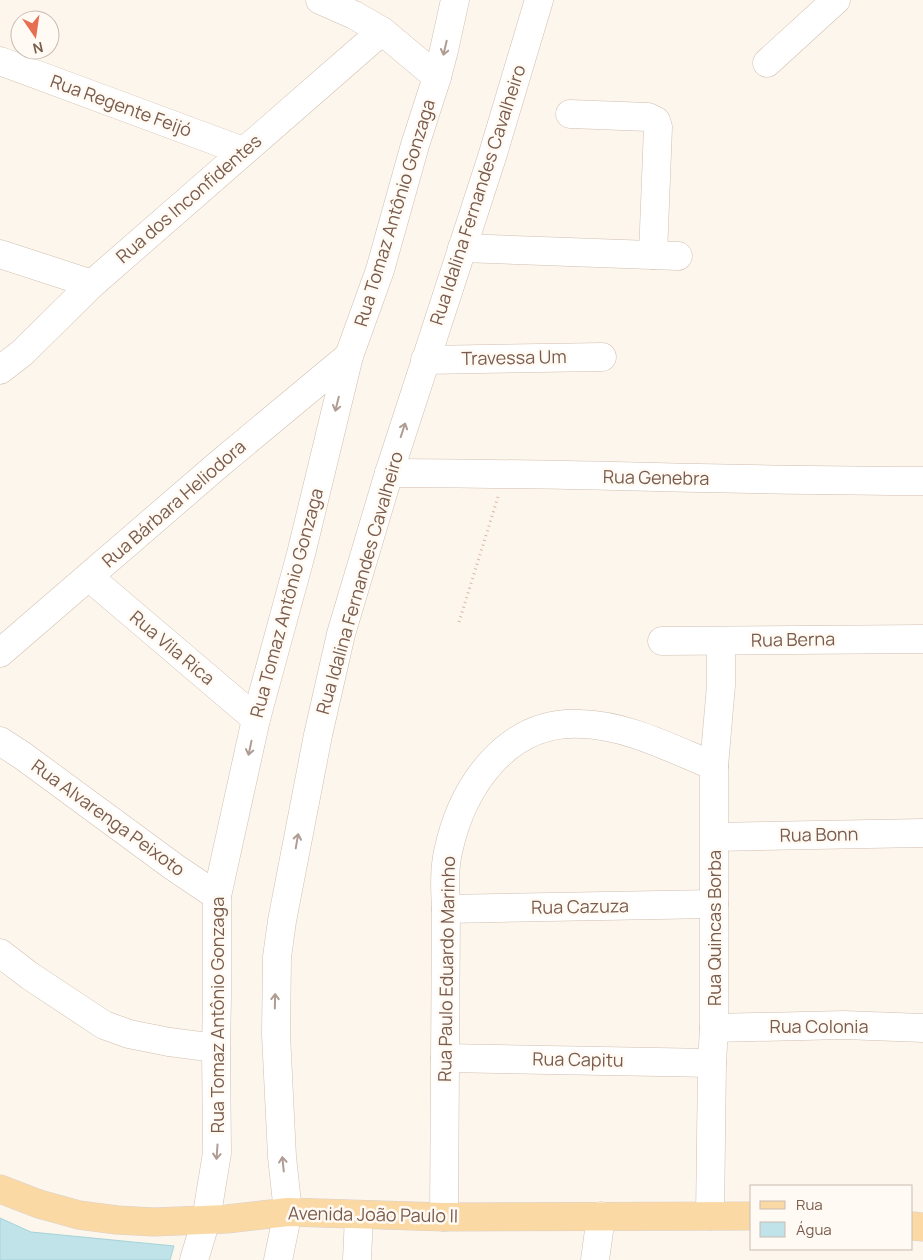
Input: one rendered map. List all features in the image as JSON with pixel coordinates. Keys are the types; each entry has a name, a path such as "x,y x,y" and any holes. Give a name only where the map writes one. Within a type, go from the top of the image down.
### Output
{"main road":[{"name":"Avenida João Paulo II","path":"0,1189 39,1204 79,1215 154,1222 216,1220 278,1213 444,1217 750,1216"}],"street":[{"path":"320,0 354,15 382,31 437,77"},
{"name":"Rua Tomaz Antônio Gonzaga","path":"194,1260 216,1220 216,1048 218,997 216,896 256,719 301,554 349,356 380,270 415,145 437,77 455,0"},
{"name":"Rua Idalina Fernandes Cavalheiro","path":"278,1260 278,1213 282,1157 276,1034 277,957 316,744 339,644 389,473 462,248 539,0"},
{"path":"767,63 836,0"},
{"name":"Rua dos Inconfidentes","path":"0,370 22,353 92,284 242,151 382,31"},
{"name":"Rua Regente Feijó","path":"0,61 242,151"},
{"path":"462,248 666,255 656,120 648,116 570,114"},
{"path":"0,254 92,284"},
{"name":"Rua Bárbara Heliodora","path":"0,654 287,406 349,356"},
{"name":"Travessa Um","path":"426,360 602,356"},
{"name":"Rua Genebra","path":"389,473 779,481 923,481"},
{"name":"Rua Vila Rica","path":"89,577 256,719"},
{"name":"Rua Berna","path":"662,641 923,639"},
{"name":"Rua Quincas Borba","path":"710,1216 714,1028 714,766 721,685 721,641"},
{"name":"Rua Paulo Eduardo Marinho","path":"444,1217 445,889 448,854 454,828 481,773 500,753 529,734 559,724 606,727 640,736 714,766"},
{"name":"Rua Alvarenga Peixoto","path":"0,741 216,896"},
{"name":"Rua Bonn","path":"715,837 923,833"},
{"name":"Rua Cazuza","path":"446,909 714,904"},
{"path":"0,953 30,976 104,1025 130,1034 161,1041 216,1048"},
{"name":"Rua Colonia","path":"714,1028 844,1026 923,1028"},
{"name":"Rua Capitu","path":"445,1058 712,1063"},
{"path":"357,1260 360,1215"},
{"path":"595,1260 601,1216"}],"path":[{"path":"459,622 505,475"}],"water":[{"path":"0,1218 31,1232 174,1246 170,1260 0,1260"}]}
